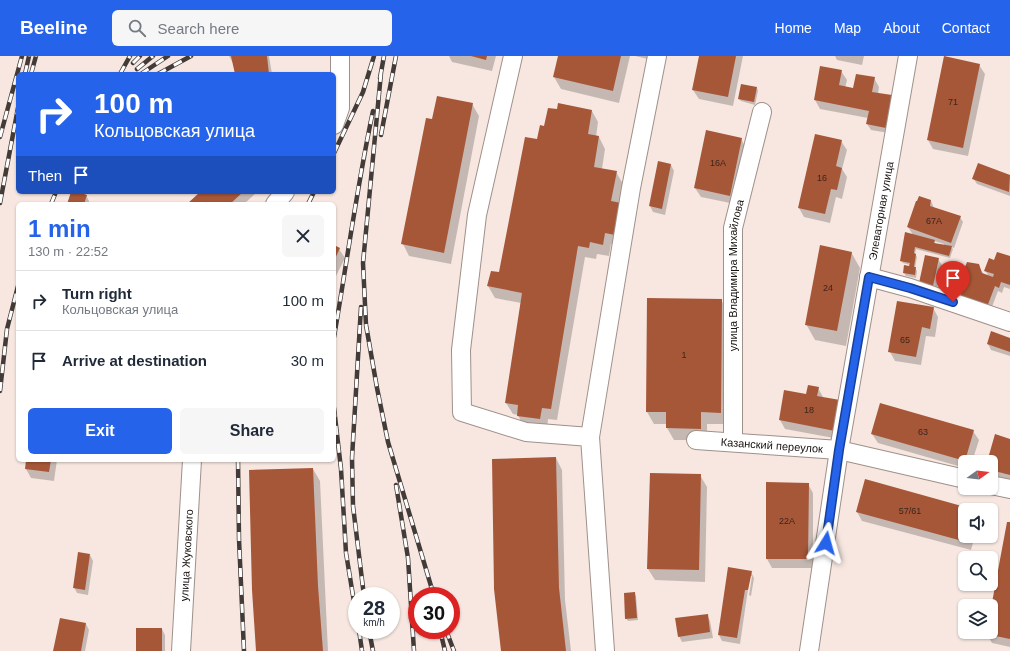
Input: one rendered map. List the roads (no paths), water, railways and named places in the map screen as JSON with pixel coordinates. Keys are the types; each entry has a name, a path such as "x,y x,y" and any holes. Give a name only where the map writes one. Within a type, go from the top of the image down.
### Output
{"street":[{"path":"336,119 340,108 340,56"},
{"path":"513,56 477,215 461,350 462,412 526,432 590,438"},
{"path":"605,651 590,438 631,188 657,56"},
{"name":"Элеваторная улица","path":"809,651 839,450 908,56"},
{"name":"улица Владимира Михайлова","path":"733,442 733,228 762,112"},
{"path":"277,202 283,194"},
{"path":"869,277 910,288 1010,322"},
{"name":"Казанский переулок","path":"696,440 839,450 958,477"},
{"name":"улица Жуковского","path":"181,651 192,462"},
{"path":"998,486 1010,489"}],"railway":[{"path":"18,72 22,56"},
{"path":"25,72 29,56"},
{"path":"32,72 36,56"},
{"path":"121,72 130,56"},
{"path":"133,63 140,56"},
{"path":"137,69 153,56"},
{"path":"144,72 168,56"},
{"path":"162,72 191,56"},
{"path":"336,149 363,92 374,56"},
{"path":"380,78 384,56"},
{"path":"381,135 396,56"},
{"path":"381,73 363,263 366,325 388,442 431,587"},
{"path":"0,137 16,78"},
{"path":"336,325 357,196 373,111"},
{"path":"0,203 16,119"},
{"path":"52,202 55,194"},
{"path":"309,202 313,194"},
{"path":"0,391 7,329 16,294"},
{"path":"361,307 352,458 353,506 363,587"},
{"path":"336,425 341,469 346,553 352,587"},
{"path":"238,462 239,539 244,651"},
{"path":"396,485 408,558 414,651"},
{"path":"360,639 362,651"},
{"path":"371,639 373,651"},
{"path":"442,639 445,651"},
{"path":"449,639 454,651"}]}
